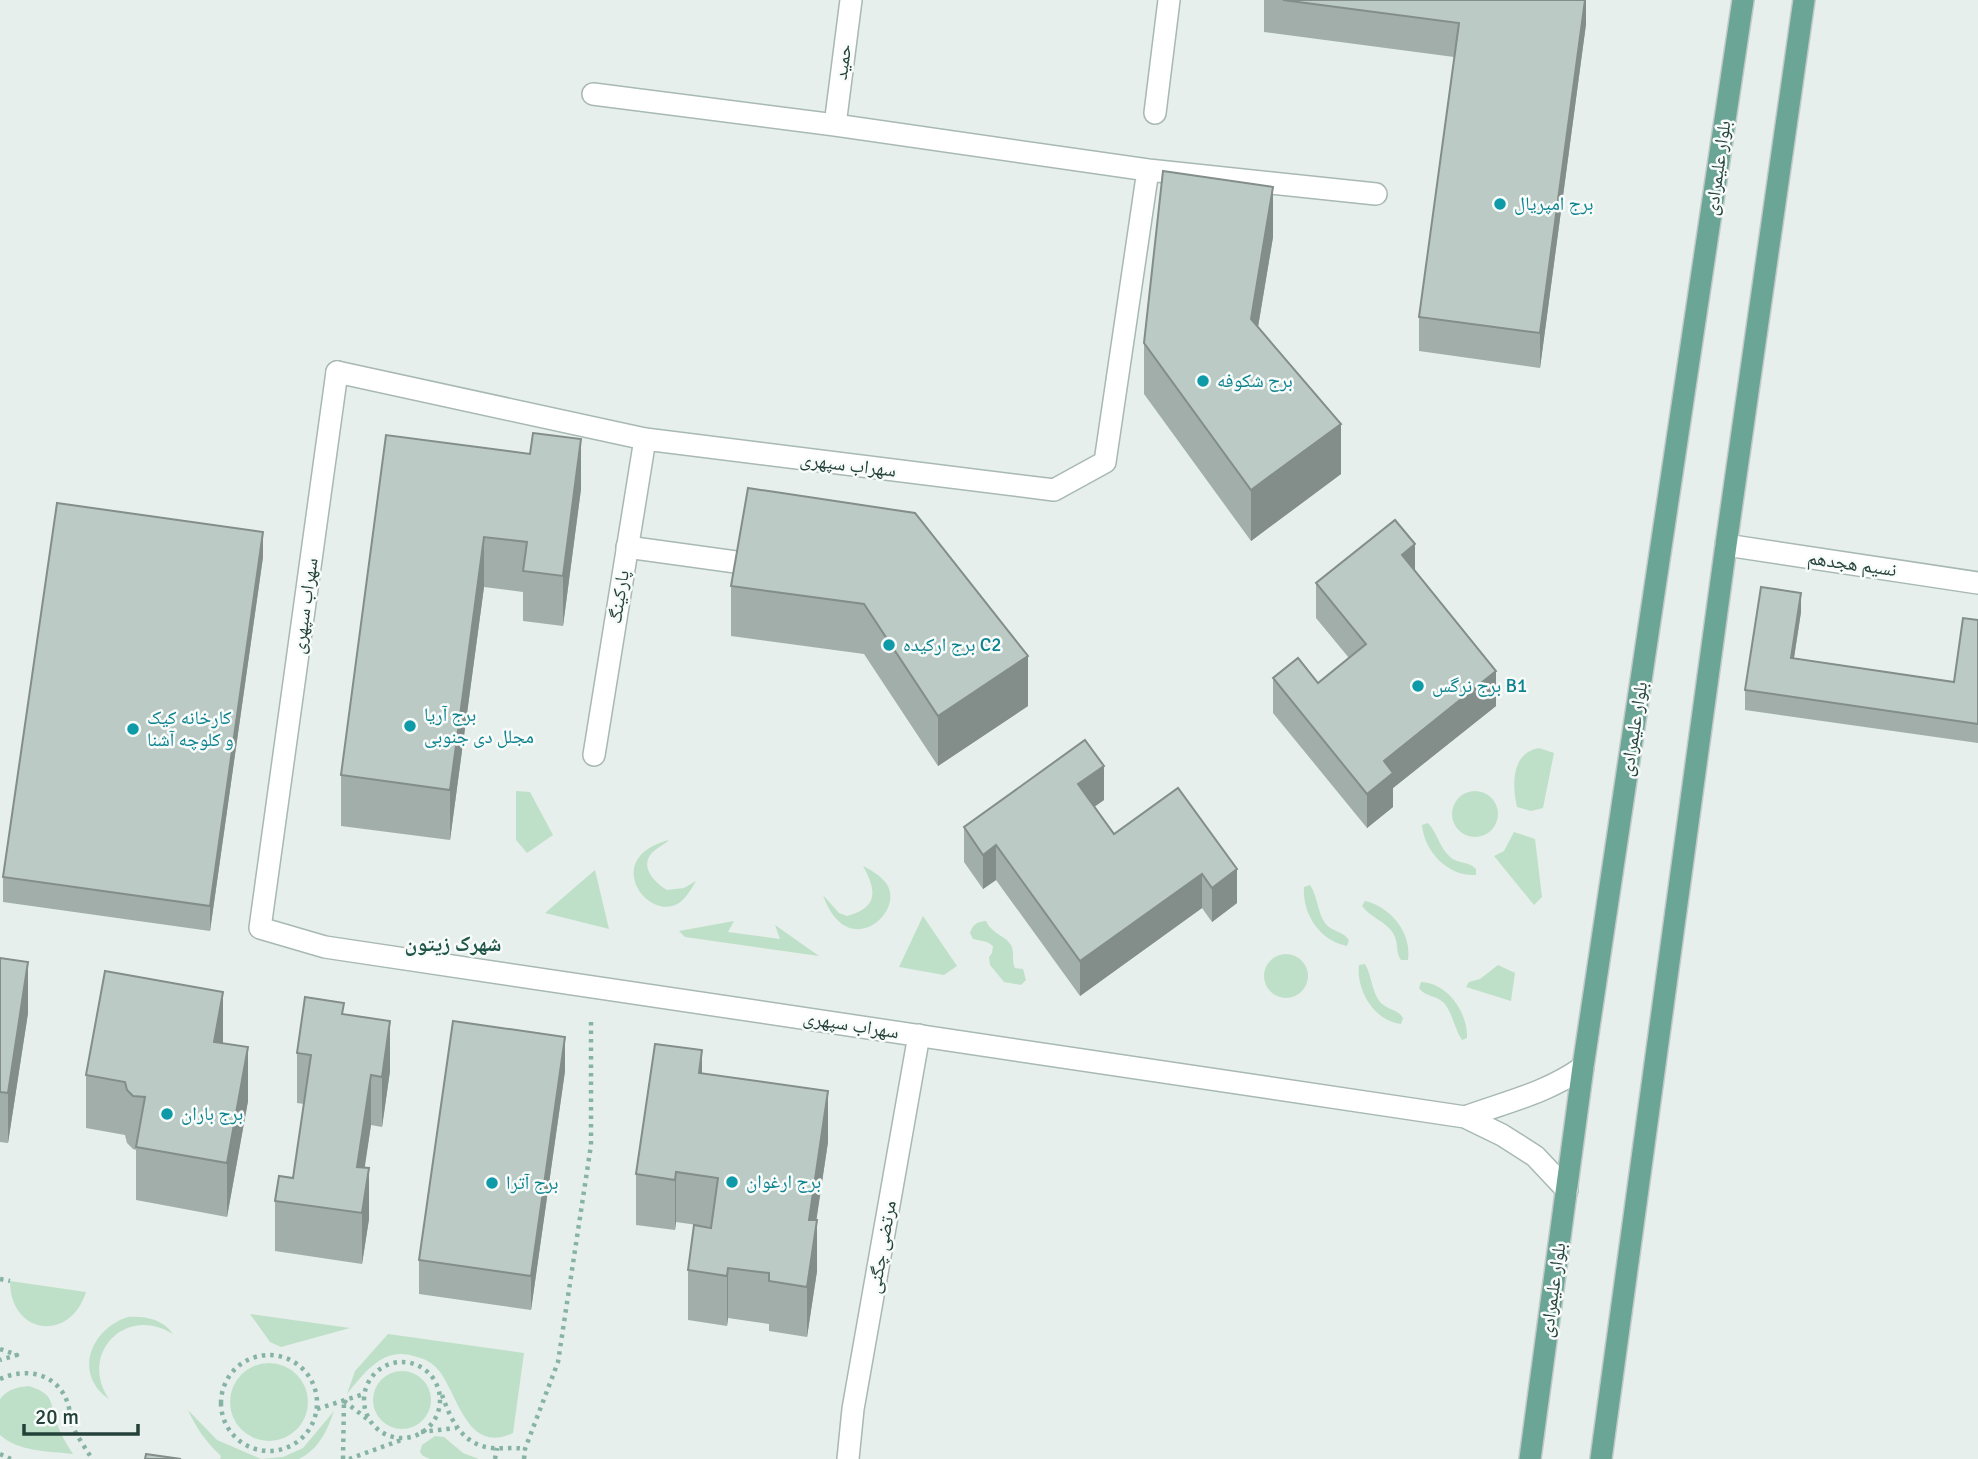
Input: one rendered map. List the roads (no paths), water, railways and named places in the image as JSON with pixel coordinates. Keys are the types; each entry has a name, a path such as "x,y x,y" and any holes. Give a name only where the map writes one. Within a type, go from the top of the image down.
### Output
{"main road":[{"name":"بلوار علیمرادی","path":"1530,1459 1583,1067 1743,0"},
{"path":"1601,1459 1726,545 1804,0"}],"street":[{"name":"حمید","path":"835,125 851,0"},
{"path":"1155,113 1169,0"},
{"path":"593,94 835,125 1148,170 1376,194"},
{"name":"سهراب سپهری","path":"1148,170 1105,462 1054,490 645,439 337,372 260,928 325,947 1465,1117 1502,1135 1535,1156 1567,1190"},
{"name":"پارکینگ","path":"594,755 645,439"},
{"name":"نسیم هجدهم","path":"1726,545 1978,583"},
{"path":"627,548 743,563"},
{"name":"مرتضی چگنی","path":"848,1459 853,1409 919,1035"},
{"name":"سهراب سپهری","path":"1465,1117 1536,1094 1567,1079 1583,1067"}],"place":[{"name":"برج امپریال","path":"1500,204"},
{"name":"برج شکوفه","path":"1203,381"},
{"name":"برج ارکیده C2","path":"889,645"},
{"name":"برج نرگس B1","path":"1418,686"},
{"name":"برج آریا مجلل دی جنوبی","path":"410,726"},
{"name":"کارخانه کیک و کلوچه آشنا","path":"133,729"},
{"name":"برج باران","path":"167,1114"},
{"name":"برج ارغوان","path":"732,1182"},
{"name":"برج آترا","path":"492,1183"}],"district":[{"name":"شهرک زیتون","path":"453,944"}]}
